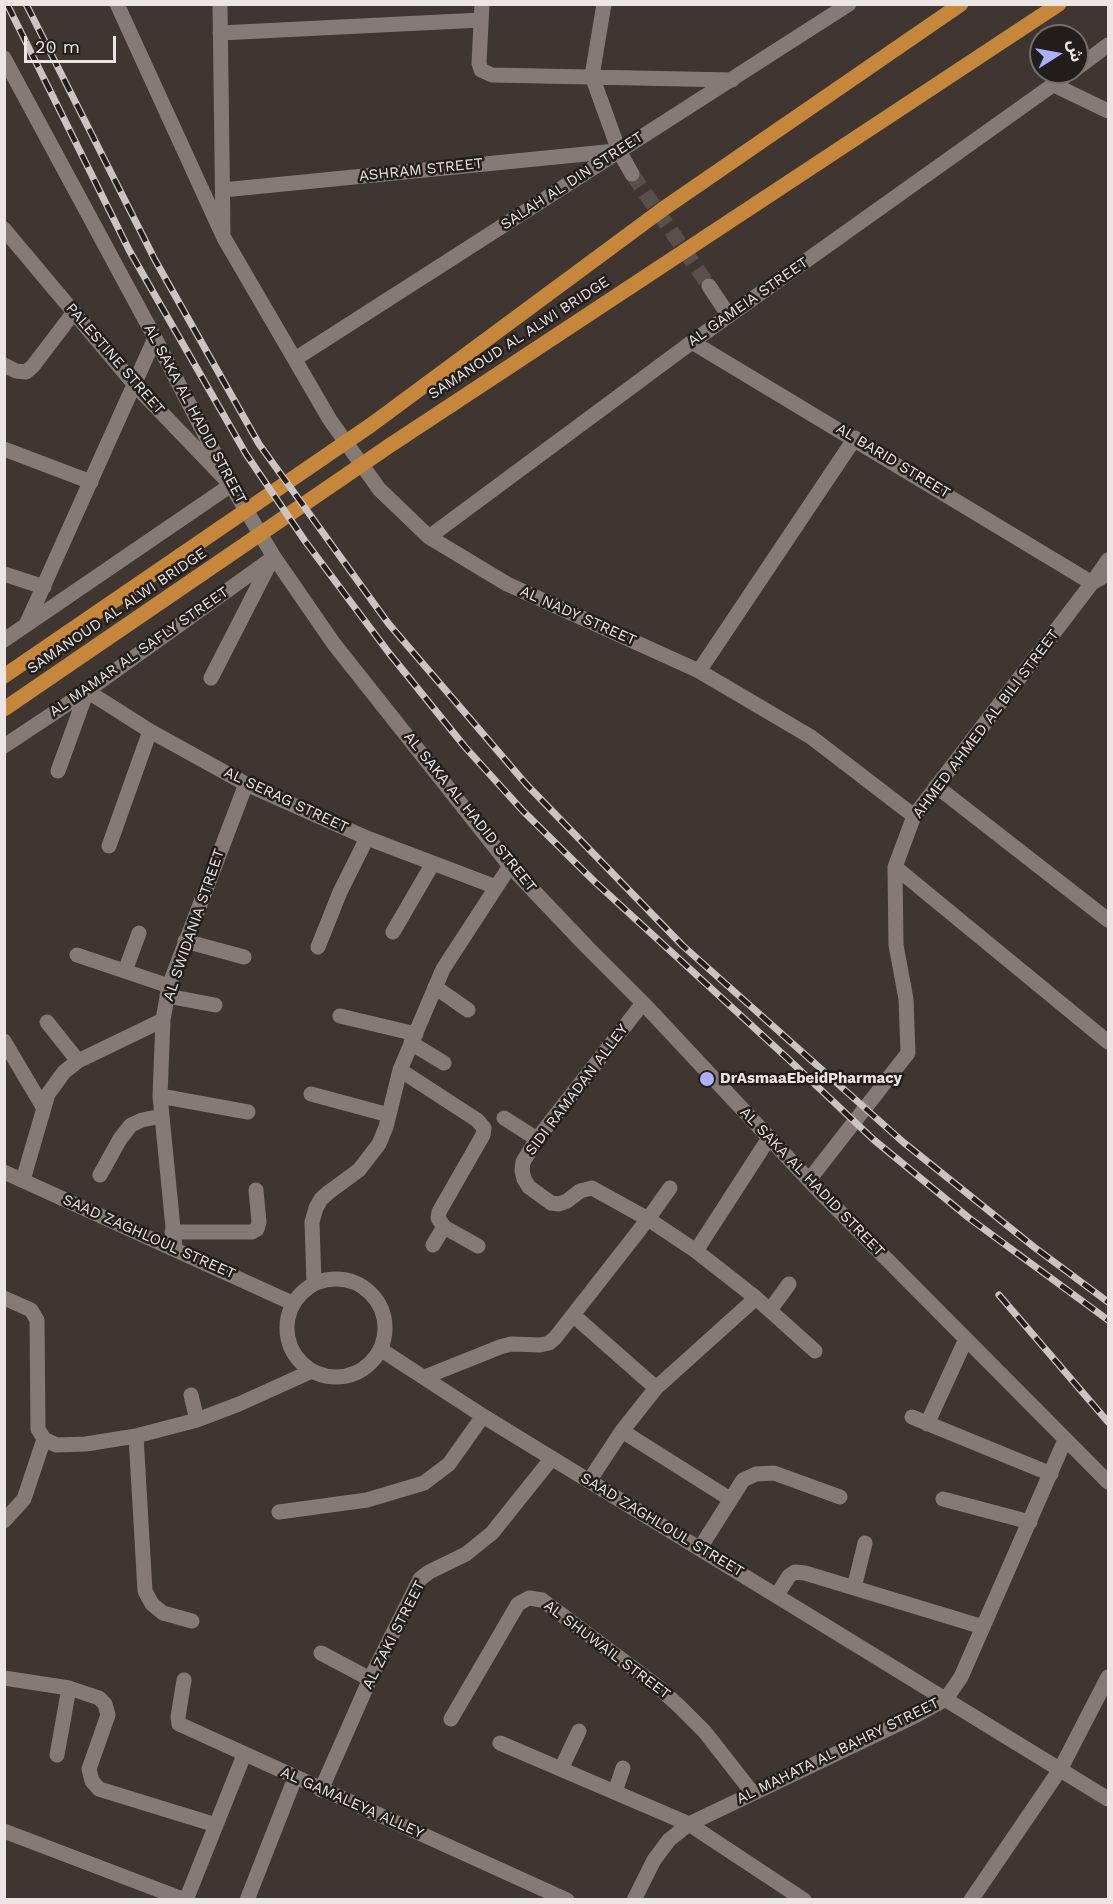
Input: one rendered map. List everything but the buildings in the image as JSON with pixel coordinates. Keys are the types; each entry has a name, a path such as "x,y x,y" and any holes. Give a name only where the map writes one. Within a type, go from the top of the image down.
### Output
{"main road":[{"name":"SAMANOUD AL ALWI BRIDGE","path":"4,676 371,425 663,209 961,4"},
{"name":"SAMANOUD AL ALWI BRIDGE","path":"4,709 170,598 388,446 1059,4"}],"street":[{"path":"117,4 224,238 295,359"},
{"path":"220,4 224,238"},
{"path":"604,4 592,76 619,151 632,174"},
{"name":"SALAH AL DIN STREET","path":"295,359 849,4"},
{"path":"220,33 482,12 478,63 482,70 492,75 732,80"},
{"path":"1089,59 1108,45"},
{"name":"AL SAKA AL HADID STREET","path":"4,58 155,338 231,485 274,557 334,644 510,866 643,1003 809,1180 1108,1482"},
{"path":"1054,85 1108,111"},
{"name":"AL GAMEIA STREET","path":"429,537 692,342 1054,85"},
{"name":"ASHRAM STREET","path":"223,190 619,151"},
{"name":"PALESTINE STREET","path":"4,229 134,384 231,485"},
{"path":"709,286 729,316"},
{"path":"4,365 16,371 26,372 74,312"},
{"path":"26,625 155,338"},
{"name":"AL BARID STREET","path":"692,342 855,438 1092,583"},
{"name":"AL NADY STREET","path":"295,359 330,420 379,489 429,537 507,584 699,672 811,737 914,816"},
{"path":"699,672 855,438"},
{"path":"4,449 91,482"},
{"path":"4,640 231,485"},
{"path":"211,678 274,557"},
{"name":"AL MAMAR AL SAFLY STREET","path":"4,746 87,691 274,557"},
{"path":"1092,583 1108,560"},
{"path":"4,574 44,587"},
{"name":"AHMED AHMED AL BILI STREET","path":"809,1180 908,1053 906,999 896,945 896,867 914,816 1092,583 1108,574"},
{"path":"58,771 87,691"},
{"name":"AL SERAG STREET","path":"87,691 150,731 246,784 367,838 496,887"},
{"path":"109,846 150,731"},
{"name":"AL SWIDANIA STREET","path":"175,1248 160,1096 163,1020 168,991 185,941 246,784"},
{"path":"936,786 1108,920"},
{"path":"318,947 340,892 367,838"},
{"path":"393,932 433,863"},
{"path":"314,1283 312,1222 316,1208 321,1199 359,1170 379,1144 400,1070 443,969 510,866"},
{"path":"896,867 1108,1042"},
{"path":"125,971 139,933"},
{"path":"185,941 244,957"},
{"path":"77,955 125,971 168,991 215,1005"},
{"path":"435,987 468,1010"},
{"name":"SIDI RAMADAN ALLEY","path":"643,1003 537,1139 522,1170 529,1187 551,1203 559,1204 567,1202 580,1191 592,1188 648,1219 696,1251 756,1298 815,1351"},
{"path":"340,1017 413,1039 444,1063"},
{"path":"22,1180 48,1094 64,1072 78,1061 163,1020"},
{"path":"47,1022 78,1061"},
{"path":"4,1041 43,1107"},
{"path":"400,1070 477,1120 484,1128 483,1135 439,1212 438,1218 444,1227 478,1246"},
{"path":"311,1094 389,1115"},
{"path":"160,1096 248,1112"},
{"path":"100,1175 120,1139 131,1125 162,1116"},
{"path":"504,1118 537,1139"},
{"path":"696,1251 769,1138"},
{"name":"SAAD ZAGHLOUL STREET","path":"4,1172 292,1303"},
{"path":"425,1377 500,1347 511,1344 549,1343 670,1188"},
{"path":"172,1232 252,1233 259,1222 256,1190"},
{"path":"432,1245 444,1227"},
{"path":"329,1278 344,1278 358,1283 371,1293 380,1305 385,1319 385,1334 381,1349 363,1369 352,1375 325,1376 312,1371 298,1359 288,1342 286,1328 292,1303 302,1291 314,1283 329,1278"},
{"path":"770,1310 789,1284"},
{"path":"4,1298 31,1310 37,1320 36,1419 38,1429 44,1439 56,1445 86,1444 136,1436 197,1420 312,1371"},
{"path":"589,1481 622,1431 656,1388 756,1298"},
{"path":"573,1315 656,1388"},
{"path":"927,1424 966,1339"},
{"name":"SAAD ZAGHLOUL STREET","path":"381,1349 483,1416 1061,1768 1108,1799"},
{"path":"191,1395 197,1420"},
{"path":"279,1512 367,1500 424,1483 449,1464 483,1416"},
{"path":"912,1417 1051,1474"},
{"path":"622,1431 730,1499"},
{"path":"136,1436 145,1591 152,1604 164,1612 192,1621"},
{"path":"4,1521 24,1499 44,1439"},
{"name":"AL MAHATA AL BAHRY STREET","path":"634,1899 654,1860 669,1840 689,1824 946,1699 961,1677 1065,1440"},
{"name":"AL ZAKI STREET","path":"321,1790 370,1679 420,1580 429,1572 466,1554 492,1533 552,1458"},
{"path":"699,1548 743,1480 756,1474 774,1473 840,1497"},
{"path":"944,1499 1030,1522"},
{"path":"854,1588 865,1542"},
{"path":"777,1595 789,1576 795,1572 805,1573 983,1627"},
{"name":"AL SHUWAIL STREET","path":"451,1719 518,1604 529,1598 542,1600 657,1686 680,1707 705,1732 752,1792"},
{"path":"321,1653 370,1679"},
{"path":"971,1899 1061,1768 1108,1677"},
{"path":"4,1678 69,1688 99,1698 105,1704 108,1715 89,1769 92,1781 99,1789 216,1825"},
{"name":"AL GAMALEYA ALLEY","path":"184,1680 178,1725 537,1893 567,1899"},
{"path":"57,1755 69,1688"},
{"path":"561,1769 579,1731"},
{"path":"500,1743 689,1824 786,1895 804,1899"},
{"path":"4,1831 186,1899 244,1755"},
{"path":"615,1792 623,1767"},
{"path":"246,1899 295,1778"}],"tunnel":[{"path":"632,174 709,286"}],"railway":[{"path":"7,4 129,250 246,454 305,541 389,653 465,747 523,811 595,882 874,1140 969,1218 1108,1320"},
{"path":"26,4 155,260 259,444 388,623 526,784 682,945 903,1142 1034,1247 1108,1302"},
{"path":"999,1295 1108,1422"}],"place":[{"name":"DrAsmaaEbeidPharmacy","path":"707,1079"}]}
